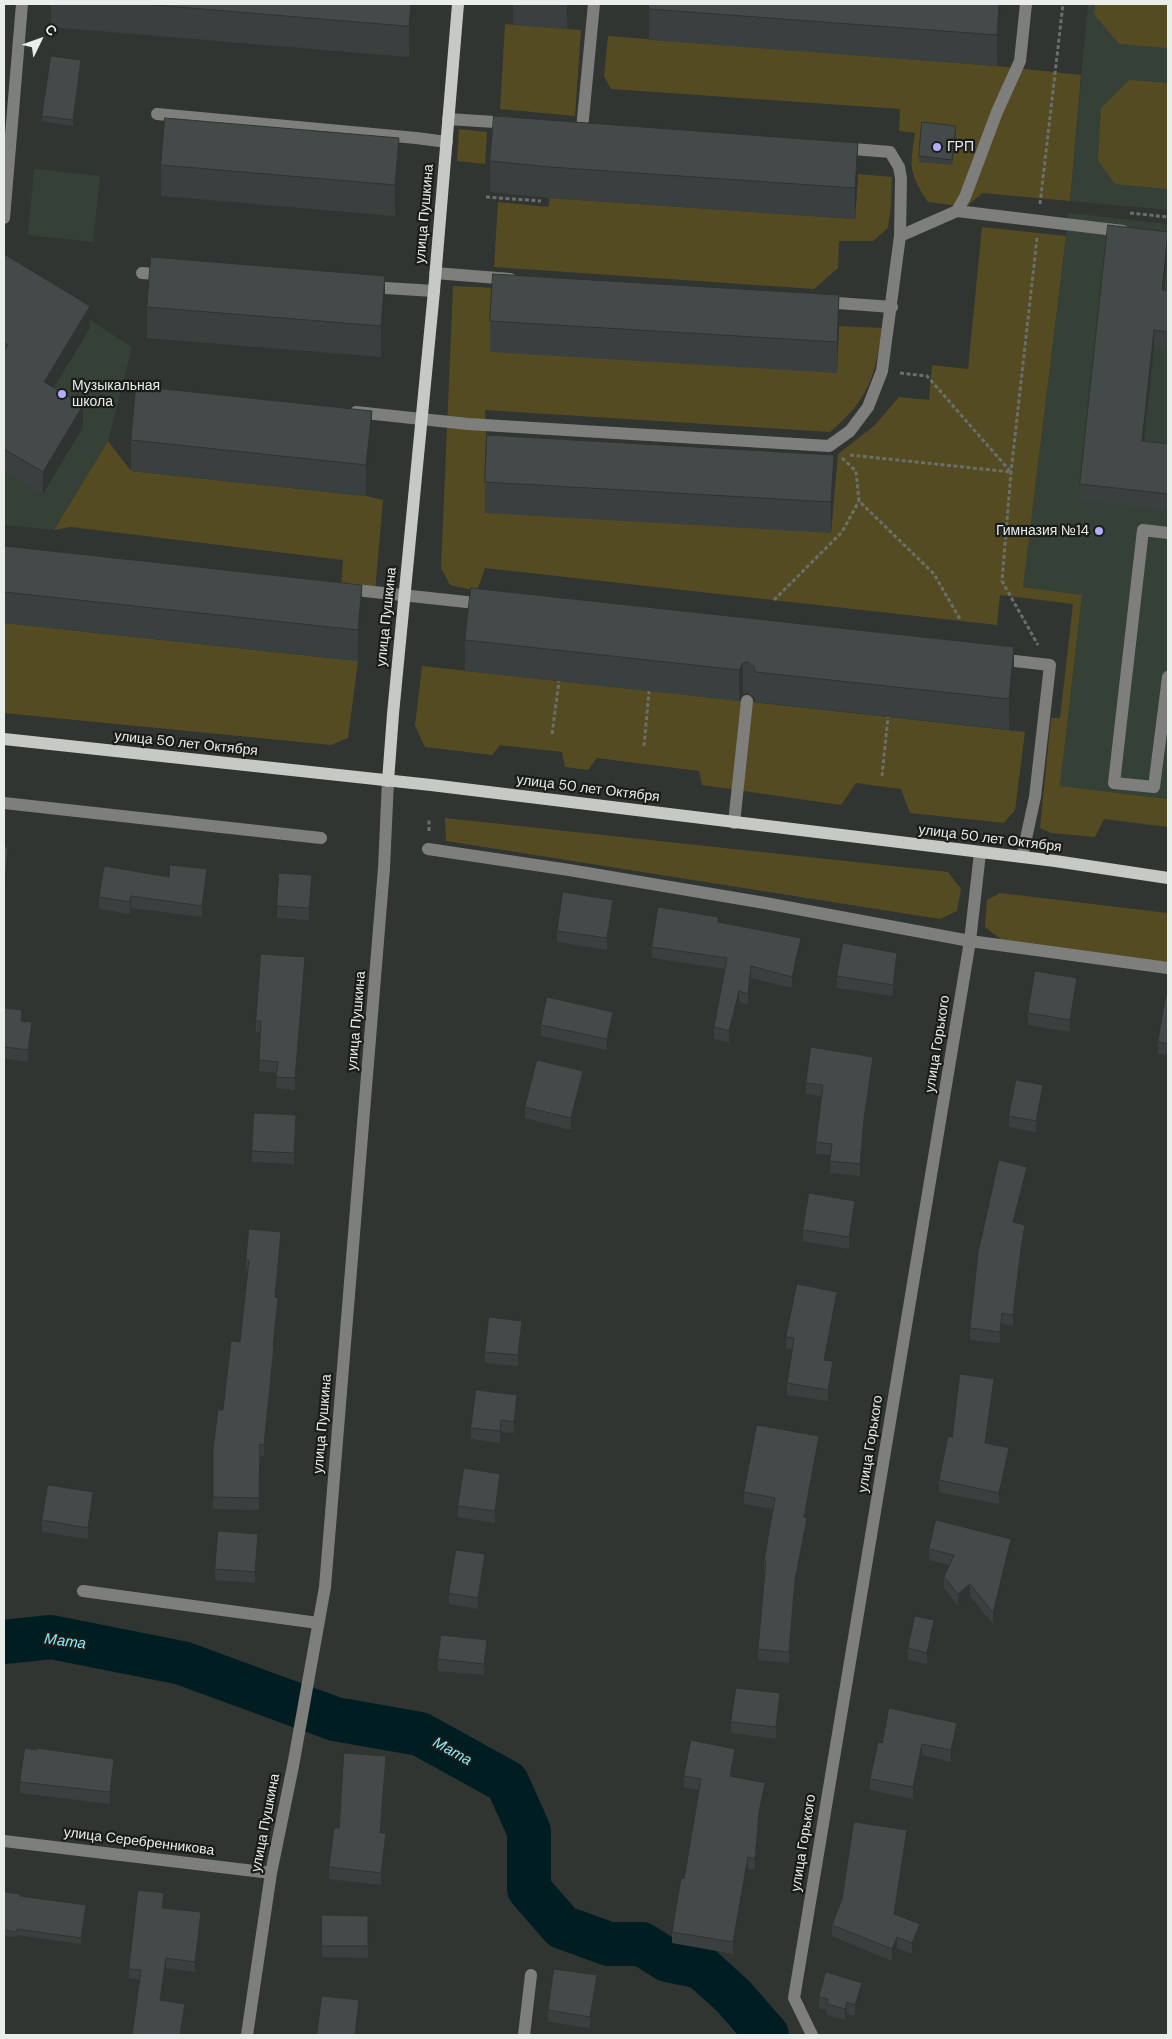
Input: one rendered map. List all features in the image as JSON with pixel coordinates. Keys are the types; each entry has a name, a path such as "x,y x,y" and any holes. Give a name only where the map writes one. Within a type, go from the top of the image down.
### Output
{"main road":[{"name":"улица Пушкина","path":"388,781 392,714 434,291 458,4"},
{"name":"улица 50 лет Октября","path":"4,739 431,785 1022,858 1168,878"}],"street":[{"path":"4,218 22,4"},
{"path":"583,129 594,4"},
{"path":"957,211 965,197 997,112 1020,61 1026,4"},
{"path":"156,114 446,142"},
{"path":"448,119 527,125"},
{"path":"342,411 422,420 828,446 850,431 868,407 882,371 900,236 901,178 899,167 890,152 830,148"},
{"path":"900,236 957,211 1131,232"},
{"path":"142,273 182,276"},
{"path":"435,273 519,279"},
{"path":"361,287 434,291"},
{"path":"813,301 892,307"},
{"path":"1168,533 1143,530 1114,783 1154,787 1168,677"},
{"path":"332,587 501,606"},
{"path":"981,657 1050,665 1035,797 1022,858"},
{"path":"734,823 747,702"},
{"name":"улица Пушкина","path":"248,2035 270,1873 293,1766 325,1588 384,868 388,781"},
{"path":"4,803 321,838"},
{"path":"428,849 755,901 970,941 1168,968"},
{"name":"улица Горького","path":"812,2035 794,1998 970,941 980,853"},
{"path":"83,1591 318,1623"},
{"name":"улица Серебренникова","path":"4,1841 270,1873"},
{"path":"524,2035 531,1975"}],"path":[{"path":"1050,665 1002,581 1011,472 1063,4"},
{"path":"486,197 541,202"},
{"path":"882,371 927,376 1011,472"},
{"path":"774,600 842,532 860,501 856,471 838,454 1011,472"},
{"path":"860,501 934,574 961,621"},
{"path":"552,734 559,681"},
{"path":"644,746 649,691"},
{"path":"882,776 888,717"}],"shaded area":[{"path":"1088,4 1168,4 1168,210 1070,201"},
{"path":"1095,4 1168,4 1168,48 1119,44 1094,14"},
{"path":"505,24 581,30 575,116 500,109"},
{"path":"608,36 997,66 1081,75 1070,201 982,193 966,207 928,202 917,183 912,169 915,133 899,131 900,109 611,89 604,76"},
{"path":"1129,80 1168,83 1168,189 1115,184 1098,160 1101,108"},
{"path":"459,129 487,132 485,164 457,161"},
{"path":"34,169 100,176 93,242 28,235"},
{"path":"858,174 892,177 888,228 873,241 839,241 838,268 814,289 494,267 498,202 548,207 550,198 855,219"},
{"name":"Гимназия №14","path":"1068,213 1168,224 1168,799 1060,786 1082,595 1023,587"},
{"path":"982,227 1066,236 1023,587 1082,595 1060,786 1168,799 1168,827 1104,819 1095,837 1051,833 1040,828 1051,718 1060,718 1073,604 1000,595 997,625 485,568 477,591 450,585 441,568 453,286 494,288 836,373 839,326 882,328 873,374 862,398 854,409 830,432 485,410 487,466 831,533 838,454 874,426 899,397 929,400 932,365 968,369"},
{"name":"Музыкальная школа","path":"4,264 132,347 108,441 54,530 4,525"},
{"path":"108,441 131,471 366,496 383,500 375,592 341,589 343,560 71,527 54,530"},
{"path":"4,623 358,661 348,738 331,745 4,713"},
{"path":"422,666 1025,732 1015,810 1004,823 910,813 901,789 856,783 841,805 702,785 699,771 597,758 588,770 565,767 562,752 500,745 492,755 425,747 415,726"},
{"path":"445,818 948,872 961,889 957,911 940,919 446,841"},
{"path":"1000,893 1168,913 1168,963 1006,943 985,927 987,900"}],"building":[{"path":"143,4 411,4 409,26"},
{"path":"649,4 999,4 997,35 649,9"},
{"path":"51,56 81,60 73,120 42,116"},
{"path":"494,116 858,143 855,188 550,167 490,161"},
{"path":"165,118 399,138 395,185 161,165"},
{"name":"ГРП","path":"922,122 956,126 952,160 919,156"},
{"path":"1108,225 1168,232 1162,290 1168,291 1168,332 1154,330 1142,441 1168,444 1168,494 1080,484"},
{"path":"4,254 90,306 44,382 83,405 43,472 4,449 4,351 8,345 4,342"},
{"path":"151,257 385,276 381,326 147,307"},
{"path":"493,274 839,295 837,342 490,321"},
{"path":"136,386 372,411 366,465 131,440"},
{"path":"487,435 834,455 831,502 485,482"},
{"path":"5,546 362,585 358,630 4,592"},
{"path":"471,588 1014,647 1009,699 755,672 754,667 748,662 743,663 739,670 465,640"},
{"path":"4,847 8,847 4,894"},
{"path":"170,865 207,869 202,906 131,896 130,902 99,897 104,866 169,877"},
{"path":"279,873 312,875 309,908 277,906"},
{"path":"563,892 613,900 607,938 557,931"},
{"path":"658,907 718,917 718,922 801,938 792,977 751,966 748,994 739,991 729,1031 714,1027 727,958 652,947"},
{"path":"843,943 897,953 893,985 837,976"},
{"path":"261,954 305,957 295,1078 276,1077 278,1062 259,1060 261,1021 256,1021"},
{"path":"1035,971 1077,978 1070,1020 1028,1013"},
{"path":"1166,996 1168,996 1168,1044 1158,1042"},
{"path":"547,997 613,1012 607,1039 541,1025"},
{"path":"4,1008 22,1010 21,1021 32,1022 28,1050 4,1047"},
{"path":"811,1047 873,1057 860,1164 830,1161 832,1144 816,1142 823,1085 806,1083"},
{"path":"537,1060 583,1071 571,1118 525,1107"},
{"path":"1016,1080 1043,1085 1036,1121 1009,1116"},
{"path":"254,1113 296,1115 294,1153 252,1151"},
{"path":"999,1160 1027,1167 1013,1222 1025,1225 1013,1315 1002,1313 1000,1332 970,1328 978,1253"},
{"path":"809,1193 855,1201 849,1237 803,1230"},
{"path":"249,1229 281,1232 275,1297 278,1298 274,1346 264,1445 260,1444 259,1498 213,1497 213,1449 218,1410 223,1410 231,1341 240,1342 249,1260 246,1260"},
{"path":"797,1284 837,1292 824,1360 833,1361 828,1390 787,1383 794,1338 786,1337"},
{"path":"489,1317 522,1321 518,1355 485,1352"},
{"path":"960,1374 994,1379 985,1443 1009,1448 999,1493 939,1480 948,1436 952,1437"},
{"path":"476,1390 517,1395 514,1422 501,1420 500,1431 471,1428"},
{"path":"757,1425 819,1436 804,1517 807,1518 795,1580 789,1652 758,1649 766,1561 764,1561 775,1498 744,1492"},
{"path":"464,1468 500,1474 495,1511 458,1506"},
{"path":"48,1485 93,1492 88,1528 42,1520"},
{"path":"936,1520 1011,1539 993,1613 970,1584 958,1594 944,1577 954,1555 929,1549"},
{"path":"218,1531 258,1534 255,1572 215,1569"},
{"path":"456,1550 485,1554 478,1598 449,1593"},
{"path":"915,1616 934,1620 927,1653 908,1648"},
{"path":"441,1635 487,1640 484,1664 438,1659"},
{"path":"736,1688 780,1693 776,1727 731,1722"},
{"path":"889,1708 957,1723 951,1750 922,1744 913,1787 870,1779 878,1742 882,1743"},
{"path":"691,1740 735,1749 730,1776 765,1783 759,1812 755,1859 748,1857 733,1942 672,1932 681,1878 684,1879 701,1779 684,1776"},
{"path":"25,1748 114,1759 110,1792 20,1782"},
{"path":"344,1753 386,1756 380,1833 386,1833 381,1873 329,1867 334,1828 339,1828"},
{"path":"854,1822 907,1830 894,1914 920,1924 912,1943 897,1937 892,1949 832,1925 842,1899"},
{"path":"138,1890 164,1893 162,1908 201,1912 195,1962 166,1958 160,2000 185,2004 180,2035 132,2035 141,1970 129,1969"},
{"path":"4,1892 86,1905 81,1938 17,1929 16,1932 4,1930"},
{"path":"322,1915 368,1916 368,1946 322,1946"},
{"path":"554,1969 597,1975 590,2017 548,2010"},
{"path":"826,1972 862,1983 855,2005 847,2002 845,2009 827,2004 828,1999 819,1997"},
{"path":"322,1996 359,2000 355,2035 317,2035"}],"waterway":[{"name":"Мата","path":"4,1642 51,1637 182,1663 335,1719 420,1734 507,1782 529,1831 529,1889 562,1927 609,1944 642,1944 667,1960 701,1967 733,1996 767,2035"}],"place":[{"name":"ГРП","path":"937,147"},
{"name":"Музыкальная школа","path":"62,394"},
{"name":"Гимназия №14","path":"1099,531"}]}
